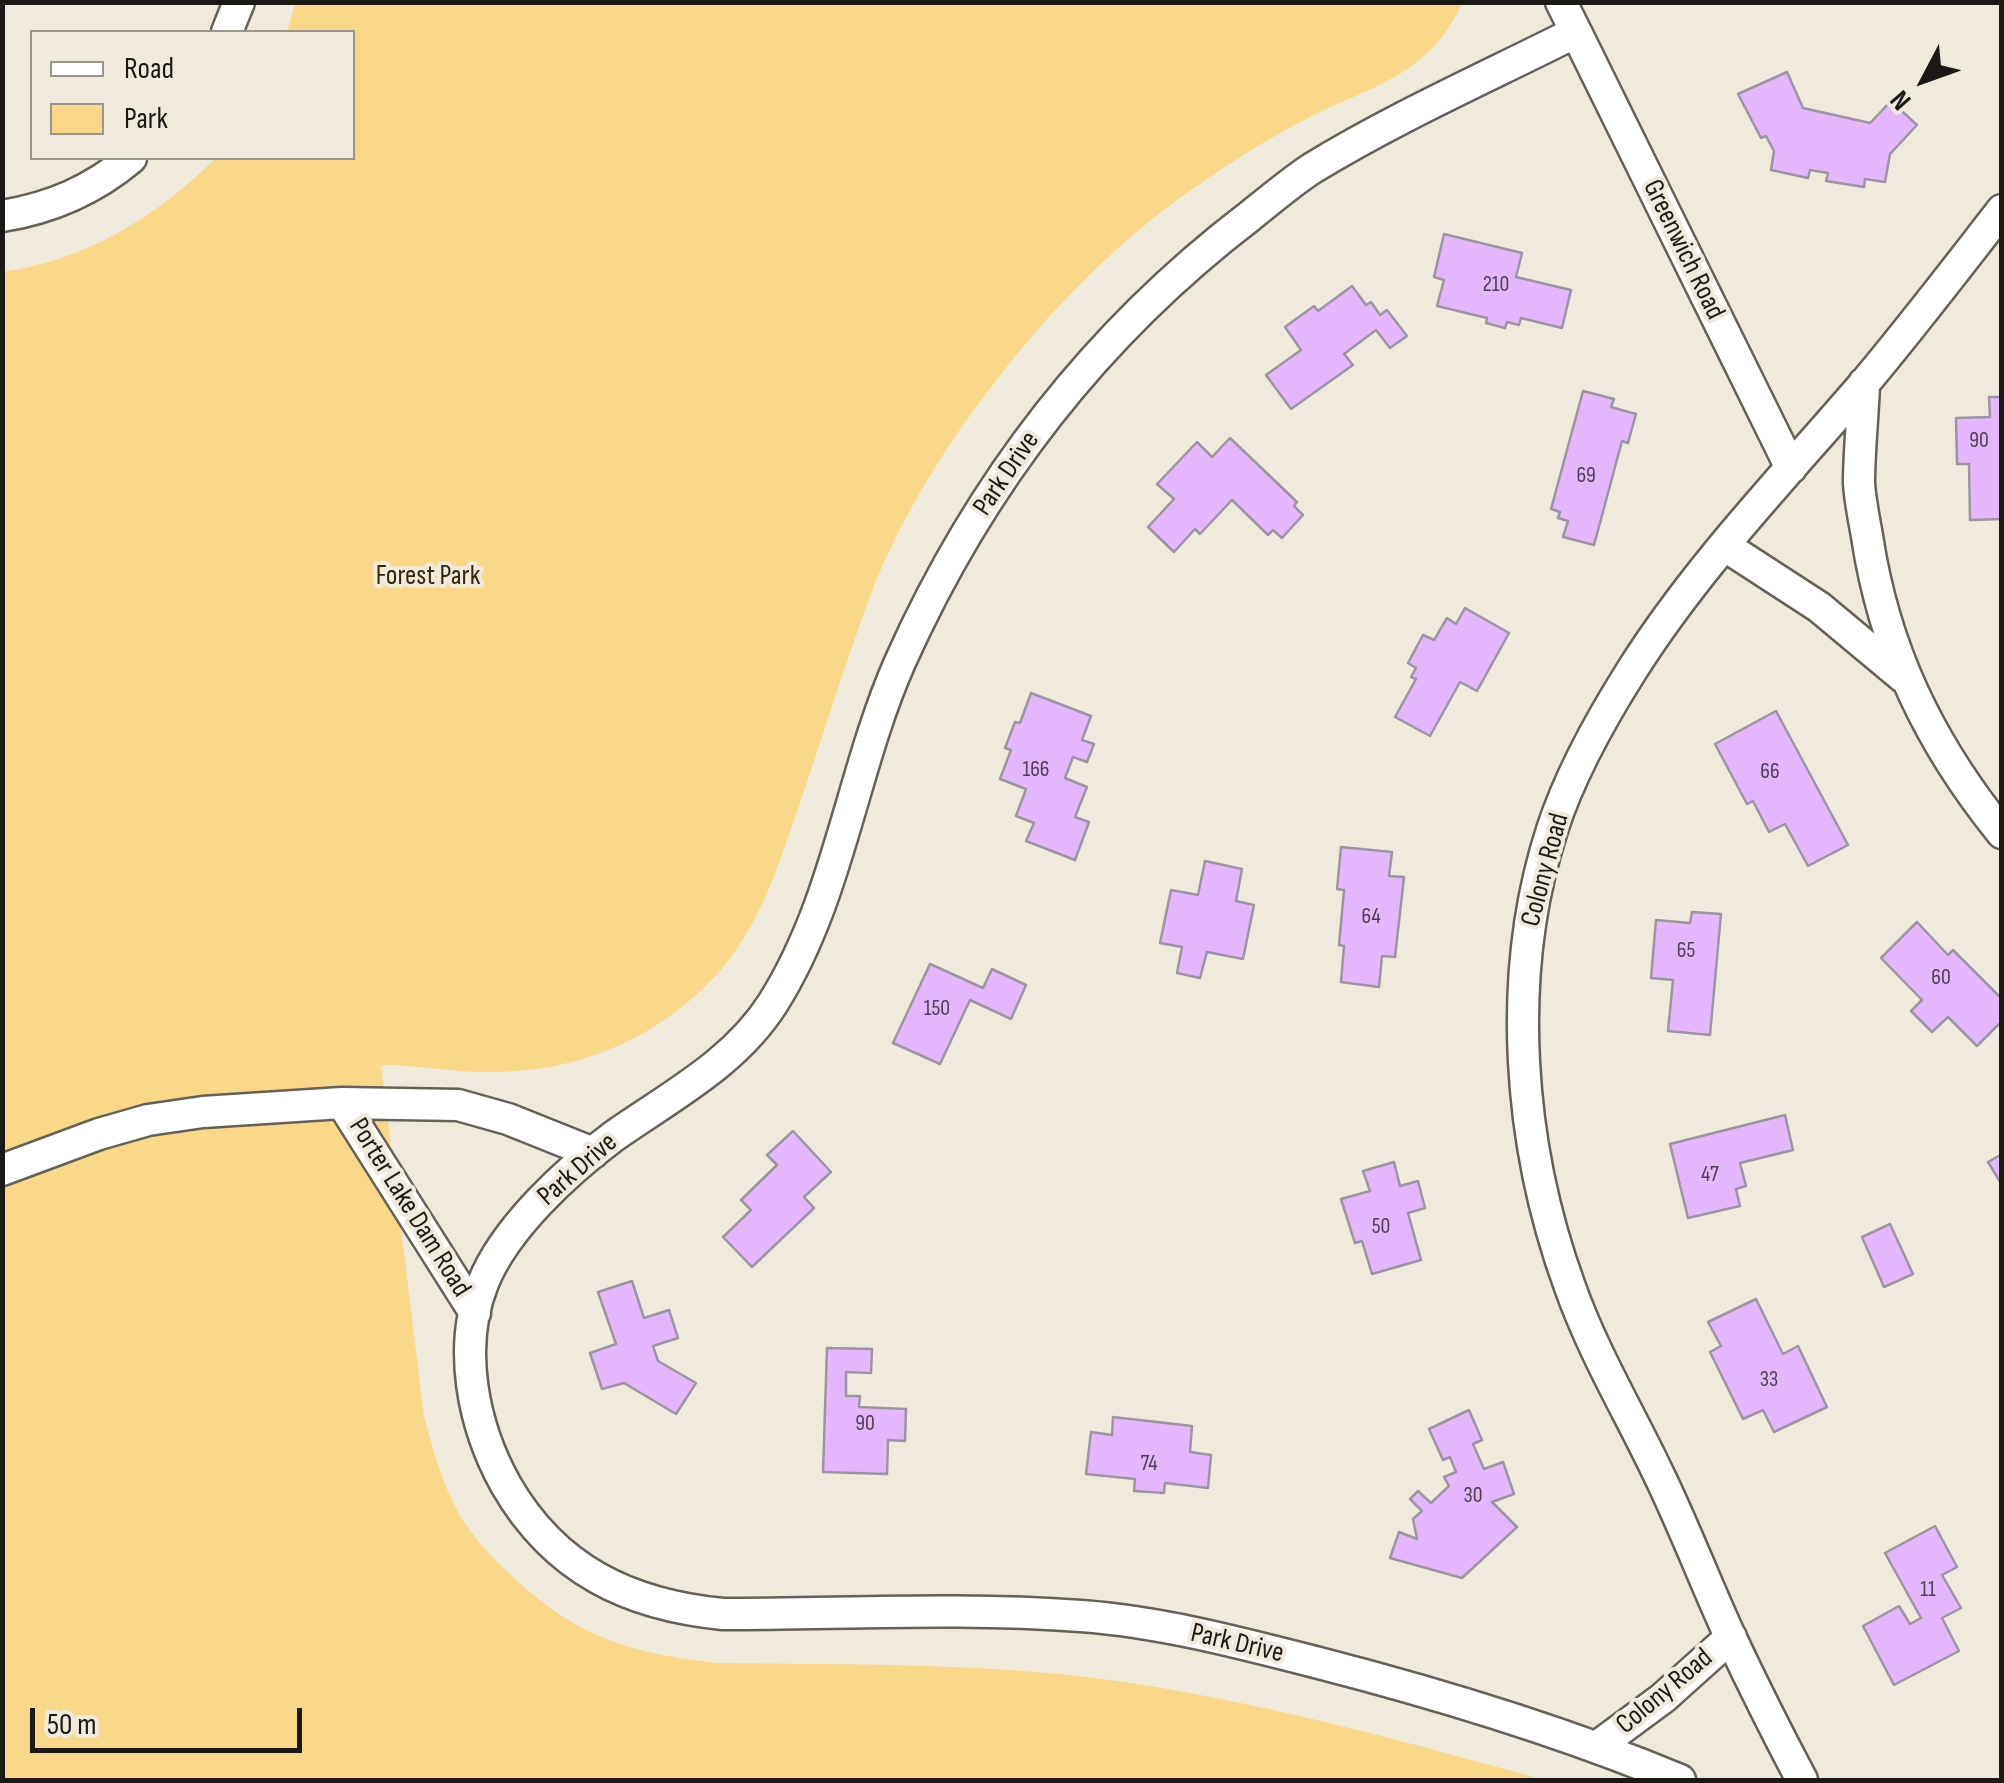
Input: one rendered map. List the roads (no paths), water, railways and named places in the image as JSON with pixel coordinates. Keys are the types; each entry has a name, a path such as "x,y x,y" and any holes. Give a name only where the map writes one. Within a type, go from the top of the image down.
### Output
{"street":[{"path":"228,30 238,2"},
{"path":"1561,2 1576,32"},
{"name":"Greenwich Road","path":"1576,32 1790,468"},
{"name":"Park Drive","path":"1576,32 1307,172 1204,250 1092,358 1038,426 981,510 915,630 876,730 840,853 815,919 779,994 748,1036 707,1073 593,1153 532,1211 496,1258 483,1284 475,1313 471,1374 482,1432 492,1460 516,1500 550,1542 596,1580 626,1594 692,1611 723,1614 945,1610 1083,1616 1152,1624 1447,1696 1598,1746 1680,1780"},
{"path":"2,216 55,204 86,190 128,160"},
{"name":"Colony Road","path":"1802,1780 1730,1637 1657,1470 1586,1328 1554,1240 1535,1154 1526,1071 1524,987 1536,888 1553,827 1580,763 1632,669 1725,546 1864,383 2002,210"},
{"path":"1864,383 1859,486 1885,622 1908,681 1954,772 2002,834"},
{"path":"1725,546 1829,614 1908,681"},
{"name":"Porter Lake Dam Road","path":"2,1170 148,1120 203,1112 342,1103 458,1105 508,1119 593,1153"},
{"name":"Porter Lake Dam Road","path":"342,1103 475,1313"},
{"name":"Colony Road","path":"1598,1746 1662,1698 1730,1637"}],"park label":[{"name":"Forest Park","path":"428,577"}]}
